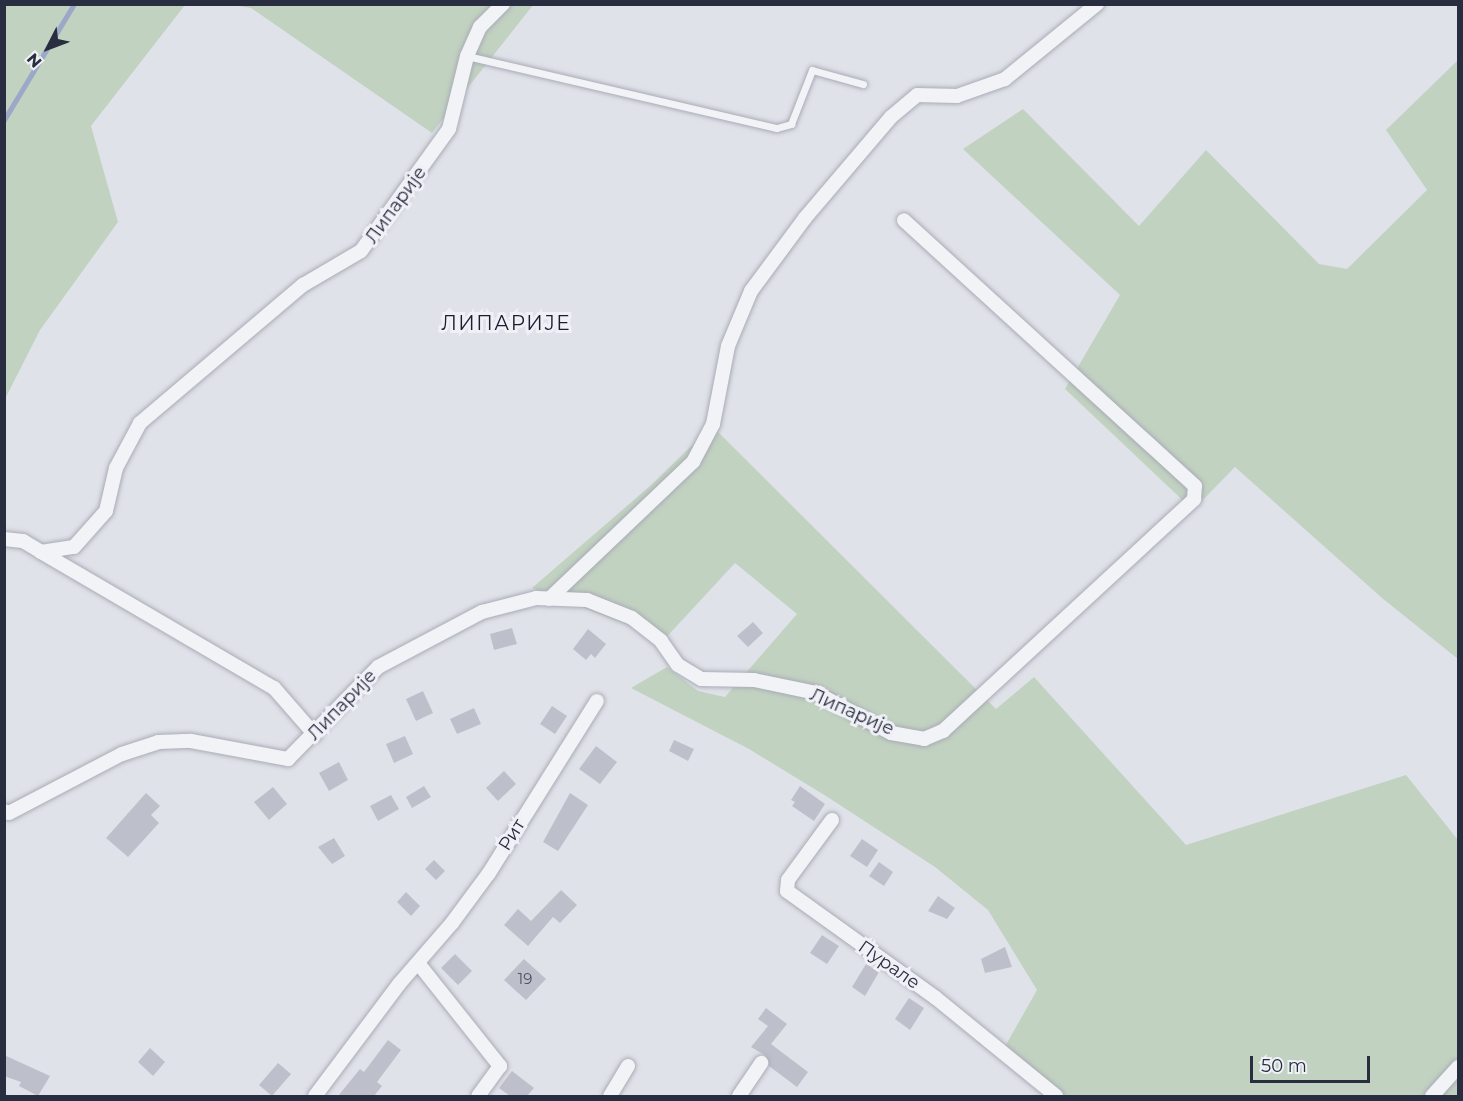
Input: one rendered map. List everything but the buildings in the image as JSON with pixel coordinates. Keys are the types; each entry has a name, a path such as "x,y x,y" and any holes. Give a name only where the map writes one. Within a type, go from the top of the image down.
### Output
{"street":[{"name":"Липарије","path":"41,552 74,547 106,511 116,468 140,423 303,285 361,251 449,129 468,56 480,27 503,4"},
{"path":"549,598 693,462 713,424 728,346 751,291 805,218 891,117 917,95 957,96 1005,79 1097,4"},
{"name":"Липарије","path":"4,811 9,813 122,754 158,742 191,741 288,759 315,735 339,703 378,667 482,612 536,598 587,600 632,618 661,641 678,665 701,679 754,680 816,693 891,732 924,739 943,731 1194,499 1195,486 1144,436 904,220"},
{"path":"4,539 23,541 274,688 315,735"},
{"name":"Рит","path":"315,1096 489,873 597,700"},
{"name":"Пурале","path":"832,820 788,880 788,891 936,998 1052,1095"},
{"path":"418,963 500,1066 478,1096"},
{"path":"739,1096 761,1064"},
{"path":"610,1096 628,1066"},
{"path":"1432,1096 1458,1066"}],"lane":[{"path":"468,56 777,128 791,124 812,70 863,84"}],"green space":[{"path":"5,4 185,5 91,126 118,222 40,330 5,399"},
{"path":"234,5 533,5 432,133 251,8"},
{"path":"1458,60 1458,659 1382,598 1235,467 1193,510 1065,389 1120,295 963,149 1023,109 1139,226 1206,150 1319,264 1347,269 1427,190 1386,130"},
{"path":"712,426 996,709 1034,677 1186,845 1406,775 1458,840 1458,1096 1062,1096 1003,1050 1037,990 988,910 935,867 826,796 749,749 631,688 667,667 698,691 725,697 797,614 735,563 660,644 644,631 532,588 650,486"}],"waterway":[{"path":"4,120 74,4"}],"district":[{"name":"ЛИПАРИЈЕ","path":"506,323"}]}
